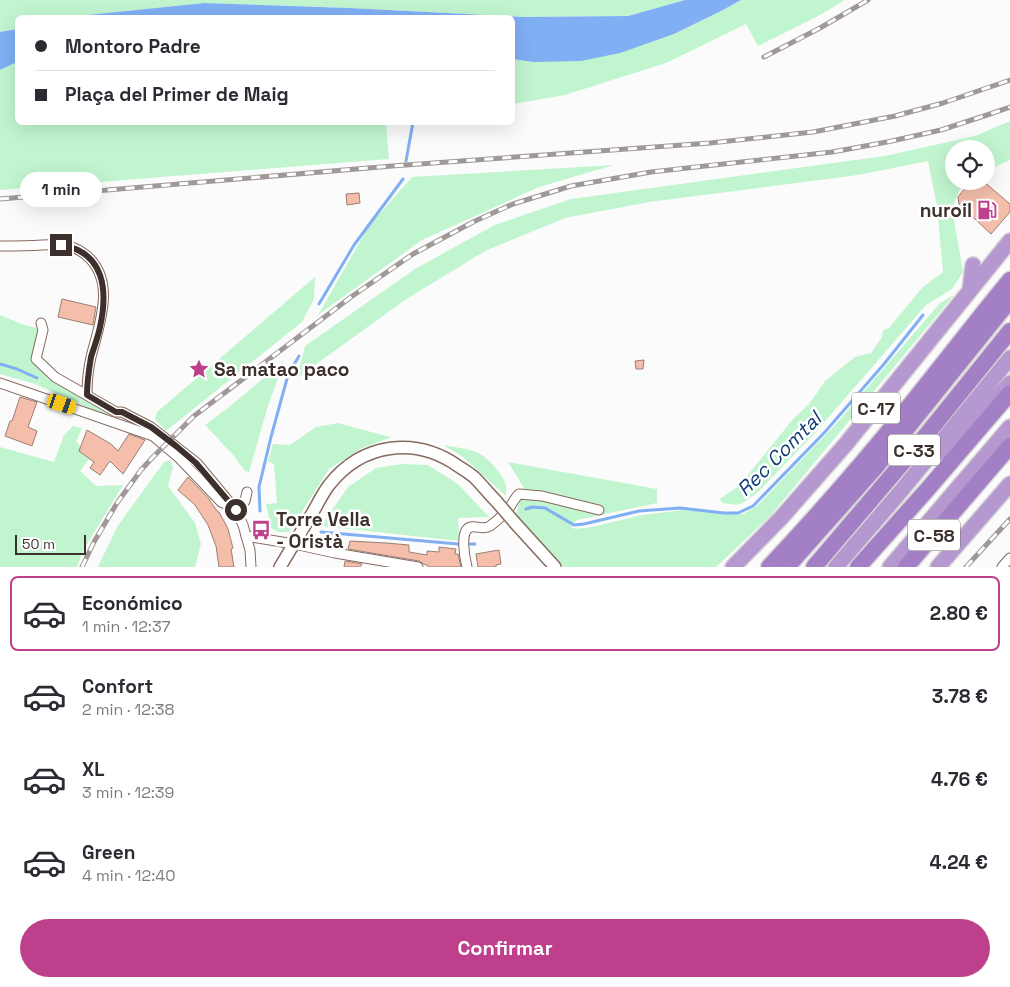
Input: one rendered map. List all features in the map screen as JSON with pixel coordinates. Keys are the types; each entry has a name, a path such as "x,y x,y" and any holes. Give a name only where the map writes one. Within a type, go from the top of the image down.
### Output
{"highway":[{"name":"C-17","path":"733,567 782,518 814,482 1010,241"},
{"path":"970,291 973,265"},
{"name":"C-33","path":"769,567 876,446 1010,280"},
{"path":"787,567 881,461 1010,300"},
{"name":"C-33","path":"814,567 927,434 1010,332"},
{"path":"836,567 1010,358"},
{"path":"864,534 912,488 1010,382"},
{"name":"C-33","path":"858,567 1010,393"},
{"path":"890,567 1010,427"},
{"name":"C-58","path":"906,567 1010,446"},
{"path":"938,567 1010,484"}],"street":[{"path":"0,246 61,245 72,247 91,259 98,269 104,292 103,306 100,327 88,371 87,395"},
{"path":"41,323 43,330 36,359 55,377 116,412 124,426"},
{"path":"0,382 153,436 190,469 221,502 236,510"},
{"path":"116,412 122,412 151,427 196,463 236,510 250,550 251,567"},
{"path":"280,567 329,486 343,471 359,459 377,451 396,447 433,452 473,476 555,567"},
{"path":"236,510 245,501 247,492"},
{"path":"467,567 464,545 465,532 468,528 491,526 510,507 517,495 521,493 542,496 598,510"},
{"path":"246,536 417,567"},
{"path":"1002,567 1010,558"}],"green space":[{"path":"0,0 685,0 628,16 525,17 515,15 204,3 88,15 15,15 15,29 0,32"},
{"path":"741,0 845,0 820,15 758,46 746,24 666,63 565,95 515,104 515,59 533,62 674,34"},
{"path":"15,63 15,125 386,125 389,159 0,190 0,70"},
{"path":"1010,121 1010,160 995,167 995,140 957,140 975,136"},
{"path":"945,143 945,190 960,190 952,208 963,272 952,289 926,305 814,434 757,493 738,505 722,503 720,499 740,485 793,419 808,405 825,381 855,357 871,353 882,337 883,330 889,328 922,288 943,272 937,206 928,161 858,175 649,202 565,218 485,251 405,300 297,378 305,346 415,269 495,225 571,199 885,156"},
{"path":"614,165 539,187 422,240 318,315 369,226 412,177"},
{"path":"315,277 314,299 302,322 166,431 155,419 157,412"},
{"path":"954,295 770,516 716,567 564,567 516,514 524,488 508,462 657,489 657,503 577,520 571,527 576,529 642,515 683,510 743,514 758,505 835,425 940,303"},
{"path":"0,315 21,324 41,329 40,368 47,378 108,414 106,416 35,384 0,374"},
{"path":"284,361 268,406 249,472 245,471 234,456 205,425"},
{"path":"338,423 392,437 362,448 329,469 289,532 278,532 271,528 266,504 277,503 274,464 268,461 273,444 290,445 316,427"},
{"path":"73,426 82,428 76,442 92,455 80,471 96,486 123,485 84,549 77,567 0,567 0,447 54,462 64,435"},
{"path":"443,445 474,451 486,458 504,480 506,496 463,457"},
{"path":"170,460 173,467 168,486 195,523 201,544 195,567 98,567 117,527 164,462"},
{"path":"402,464 428,465 458,484 489,517 458,518 459,541 321,526 348,487 376,468"}],"water":[{"path":"685,0 741,0 674,34 620,53 581,61 533,62 515,59 515,16 628,16"},
{"path":"204,3 486,15 88,15"},
{"path":"15,29 15,63 0,70 0,32"}],"building":[{"name":"nuroil","path":"964,190 994,190 1010,204 1010,212 991,234 959,204 958,197"},
{"path":"359,193 360,203 347,205 346,194"},
{"path":"62,299 96,307 93,325 58,317"},
{"path":"644,360 643,369 636,369 635,361"},
{"path":"20,397 37,402 28,427 37,431 32,446 5,436"},
{"path":"87,430 111,444 118,451 129,434 145,440 123,474 110,461 100,475 90,468 94,462 79,451"},
{"path":"188,477 210,500 225,523 233,548 231,549 234,567 219,567 216,546 208,525 195,505 178,490"},
{"path":"350,541 409,545 409,552 427,555 427,551 439,552 439,547 456,549 455,554 458,554 461,567 430,567 419,561 348,549"},
{"path":"499,550 501,564 496,565 496,567 478,567 476,554"},
{"path":"345,561 362,564 360,567 344,567"}],"waterway":[{"path":"406,161 412,125"},
{"path":"319,304 354,245 403,179"},
{"name":"Rec Comtal","path":"526,509 532,507 545,508 574,525 639,511 680,508 738,513 753,506 824,433 884,364 923,315"},
{"path":"260,511 259,487 271,437 288,375 299,356"},
{"name":"Rec Comtal","path":"0,364 37,378"},
{"name":"Rec Comtal","path":"321,532 475,544"}],"railway":[{"path":"764,57 868,0"},
{"path":"0,199 392,166 710,143 813,132 895,116 943,103 1010,80"},
{"path":"82,567 117,503 141,470 194,416 351,297 413,254 475,221 513,204 571,186 651,172 832,152 941,130 1010,107"},
{"path":"966,567 1010,519"}],"place":[{"name":"nuroil","path":"987,210"},
{"name":"Sa matao paco","path":"199,369"},
{"name":"Torre Vella - Oristà","path":"261,530"}],"route":[{"path":"61,245 72,247 91,259 98,269 104,292 100,327 88,371 87,395 116,412 122,412 151,427 176,446 196,463 236,510"}]}
